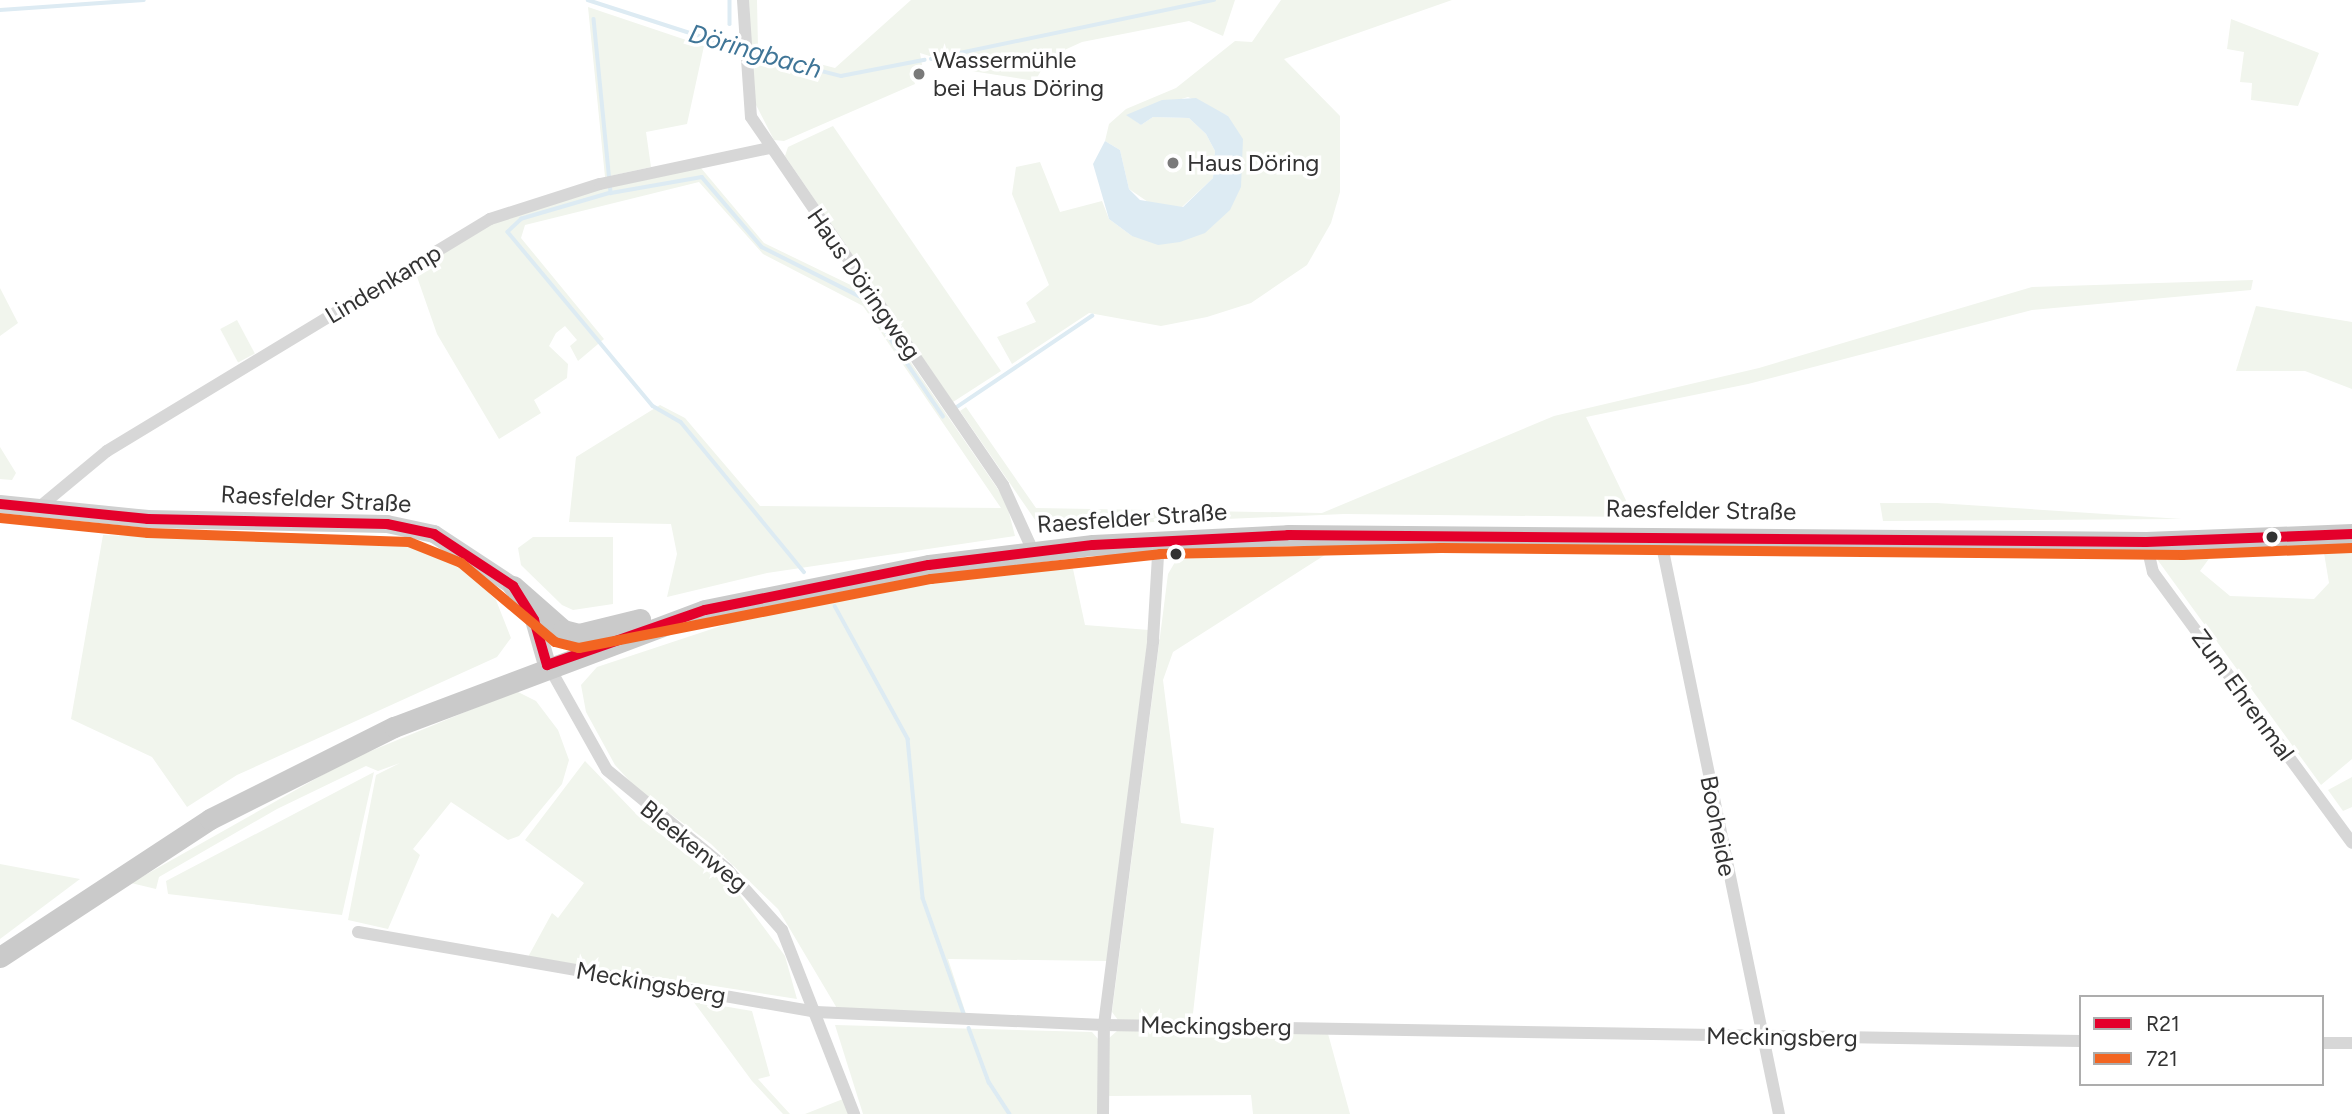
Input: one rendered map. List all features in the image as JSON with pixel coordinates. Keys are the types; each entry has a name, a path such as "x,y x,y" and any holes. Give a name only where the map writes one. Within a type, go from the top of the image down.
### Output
{"main road":[{"name":"Raesfelder Straße","path":"0,504 37,509 412,528 467,551 513,586 534,620 547,665 705,610 1033,551 1159,540 1660,536 2146,542 2352,534"},
{"path":"513,586 563,629 579,634 705,610"},
{"path":"0,957 97,888 263,790 394,727 547,665"}],"street":[{"name":"Haus Döringweg","path":"744,0 749,109 769,148 1003,485 1033,551"},
{"name":"Lindenkamp","path":"37,509 60,483 107,451 490,219 600,184 769,148"},
{"name":"Booheide","path":"1660,536 1760,1037 1779,1114"},
{"path":"1103,1114 1104,1025 1155,627 1159,540"},
{"name":"Zum Ehrenmal","path":"2146,542 2153,572 2352,843"},
{"name":"Bleekenweg","path":"547,665 607,770 727,869 769,913 794,951 854,1114"},
{"name":"Meckingsberg","path":"358,932 816,1012 1104,1025 2079,1041"},
{"path":"2324,1043 2352,1043"}],"shaded area":[{"path":"749,0 757,0 758,48 835,68 911,0 1235,0 1223,36 1189,21 1082,42 1049,57 1035,81 933,65 936,58 920,53 922,65 911,69 915,84 784,141 774,140 753,99"},
{"path":"1281,0 1452,0 1284,59 1340,116 1340,192 1331,223 1307,265 1251,303 1207,317 1161,326 1089,313 1012,364 997,337 1036,322 1026,303 1049,285 1012,194 1016,167 1040,162 1060,212 1102,201 1109,219 1132,236 1205,233 1228,116 1188,97 1127,115 1141,125 1153,117 1189,118 1206,134 1215,151 1213,178 1182,207 1154,206 1129,189 1120,150 1105,141 1109,124 1126,109 1176,88 1235,41 1252,42"},
{"path":"588,7 704,46 687,124 646,132 651,167 605,177"},
{"path":"2231,19 2319,53 2298,106 2251,100 2252,83 2240,82 2244,52 2227,49"},
{"path":"1196,98 1228,116 1243,139 1241,187 1230,210 1205,233 1180,242 1158,245 1132,236 1109,219 1093,164 1105,141 1120,150 1129,189 1140,200 1183,207 1213,178 1215,151 1206,134 1189,118 1153,117 1141,125 1126,115 1162,100"},
{"path":"833,126 1001,371 953,402 785,156 788,147"},
{"path":"701,168 764,243 861,290 1006,501 1015,536 767,573 667,597 677,554 671,524 569,522 576,457 660,405 685,418 760,506 1001,508 863,306 763,254 699,182 525,225 521,238 604,339 578,361 570,346 577,340 565,326 556,333 549,346 568,364 567,378 534,400 541,413 499,439 437,334 415,271 491,224 606,187"},
{"path":"2253,280 2251,290 2032,310 1748,384 1586,417 1634,517 1344,514 1040,527 960,411 966,407 1036,508 1322,513 1554,416 1759,368 2032,287"},
{"path":"0,288 18,323 0,336"},
{"path":"2256,306 2352,322 2352,389 2305,371 2236,371"},
{"path":"237,320 255,354 238,362 220,329"},
{"path":"0,447 16,473 12,480 0,479"},
{"path":"1880,503 1937,503 2182,519 1883,521"},
{"path":"103,535 423,546 466,571 496,600 511,638 497,657 237,775 187,807 152,757 71,719"},
{"path":"533,537 613,537 613,604 573,610 562,605 521,565 518,548"},
{"path":"2352,543 2352,759 2321,785 2154,555 2211,556 2200,571 2230,596 2314,599 2329,583 2324,553"},
{"path":"1670,548 2125,549 2131,556 1669,554"},
{"path":"1328,553 1173,652 1163,680 1181,823 1214,828 1192,1022 1118,1020 1112,1012 1168,574 1178,557 1193,555"},
{"path":"1073,569 1085,625 1149,630 1107,961 948,959 966,1014 838,1010 778,909 711,844 637,789 615,765 586,712 581,685 597,667 730,623 971,573"},
{"path":"516,691 536,701 558,730 569,760 562,784 519,836 508,840 451,802 413,849 420,855 388,929 348,920 376,775 400,763 378,771 366,766 277,809 159,877 156,889 131,883 349,760"},
{"path":"585,761 642,820 739,894 785,956 797,999 528,957 552,913 558,918 584,883 525,840"},
{"path":"374,772 342,915 168,894 166,881"},
{"path":"2352,777 2352,807 2343,811 2328,790"},
{"path":"0,864 80,879 0,939"},
{"path":"693,1001 752,1011 770,1076 758,1079 790,1114 783,1114 752,1081"},
{"path":"835,1025 1092,1032 1099,1040 1098,1114 863,1114"},
{"path":"1327,1030 1350,1114 1253,1114 1251,1095 1109,1096 1109,1038 1117,1031"},
{"path":"843,1099 848,1114 805,1114"}],"waterway":[{"name":"Döringbach","path":"0,10 144,0"},
{"name":"Döringbach","path":"588,0 743,50"},
{"path":"730,0 730,24"},
{"name":"Döringbach","path":"931,59 1214,0"},
{"path":"594,19 611,193 702,177 762,247 863,298 943,416"},
{"name":"Döringbach","path":"751,53 841,76 924,60"},
{"path":"611,193 522,219 508,232 653,406 681,422 804,572"},
{"path":"957,407 1092,316"},
{"path":"835,606 908,739 923,898 964,1014"},
{"path":"969,1028 989,1082 1010,1114"}],"transit line":[{"name":"R21","path":"0,504 148,519 387,524 434,534 513,586 534,620 547,665 705,610 929,565 1093,545 1288,535 2146,542 2352,534"},
{"name":"721","path":"0,518 148,533 409,542 461,563 555,642 579,648 931,579 1160,554 1441,548 2183,555 2352,548"}],"place":[{"name":"Wassermühle bei Haus Döring","path":"919,74"},
{"name":"Haus Döring","path":"1173,163"}]}
